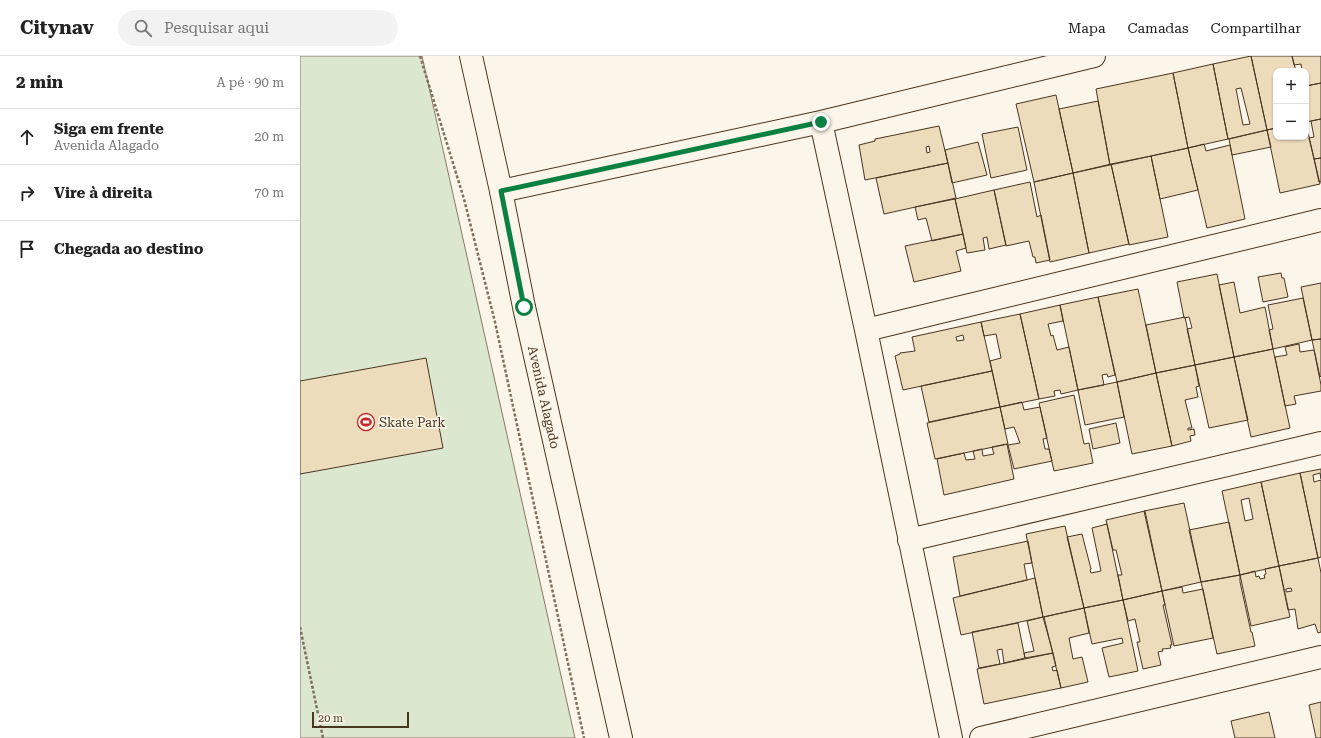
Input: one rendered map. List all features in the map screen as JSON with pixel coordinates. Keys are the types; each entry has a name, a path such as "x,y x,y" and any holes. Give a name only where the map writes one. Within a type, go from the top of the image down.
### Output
{"street":[{"name":"Avenida Alagado","path":"471,56 501,191 524,307 621,738"},
{"path":"501,191 821,122 1094,56"},
{"path":"821,122 951,738"},
{"path":"866,330 1321,220"},
{"path":"910,540 1321,443"},
{"path":"981,738 1321,657"}],"path":[{"path":"420,56 464,200 495,322 584,738"},
{"path":"300,626 323,738"}],"green space":[{"path":"300,56 422,56 575,738 300,738"}],"building":[{"path":"1251,56 1267,130 1228,139 1213,64","holes":["1241,88 1250,124 1243,125 1236,89"]},
{"path":"1251,56 1292,56 1295,68 1273,68 1273,129 1267,130"},
{"path":"1292,56 1321,56 1321,83 1309,85 1309,68 1302,68 1301,64 1294,65"},
{"path":"1213,64 1228,139 1188,148 1173,73"},
{"path":"1173,73 1188,148 1110,165 1096,89"},
{"path":"1321,83 1321,119 1309,121 1309,104 1309,85"},
{"path":"1056,95 1073,173 1034,182 1016,104"},
{"path":"1098,101 1110,165 1073,173 1059,109"},
{"path":"1321,119 1321,158 1314,159 1309,138 1314,137 1311,121"},
{"path":"939,126 948,163 865,180 859,145 875,141 875,139","holes":["929,146 930,152 927,153 926,147"]},
{"path":"1018,127 1027,170 991,178 982,134"},
{"path":"1273,129 1273,140 1309,140 1309,137 1320,184 1280,193 1267,130"},
{"path":"1267,130 1271,147 1232,155 1229,139"},
{"path":"978,142 987,175 952,183 945,150"},
{"path":"1204,144 1206,151 1230,145 1245,219 1207,228 1188,148"},
{"path":"1188,148 1198,190 1160,199 1151,156"},
{"path":"1151,156 1168,237 1129,245 1111,164"},
{"path":"1321,158 1321,182 1319,182 1314,159"},
{"path":"948,163 956,198 884,214 876,178"},
{"path":"1111,164 1129,244 1089,253 1073,173"},
{"path":"1073,173 1089,253 1050,262 1034,182"},
{"path":"1030,182 1037,217 1041,215 1050,260 1036,263 1029,241 1006,246 994,190"},
{"path":"994,190 1006,245 989,249 987,237 983,238 985,250 967,253 955,199"},
{"path":"955,199 963,234 932,241 926,218 918,220 915,207"},
{"path":"963,234 966,248 956,251 961,271 914,282 905,246"},
{"path":"1281,273 1282,278 1284,278 1288,297 1263,302 1258,277"},
{"path":"1217,274 1234,357 1195,365 1187,329 1192,328 1189,317 1184,318 1177,282"},
{"path":"1234,282 1240,313 1265,307 1273,349 1234,357 1219,285"},
{"path":"1321,283 1321,339 1312,340 1301,287"},
{"path":"1138,289 1156,373 1117,382 1098,297"},
{"path":"1098,297 1115,375 1108,377 1107,374 1102,375 1104,385 1078,390 1060,305"},
{"path":"1303,298 1312,340 1273,349 1269,330 1273,329 1268,305"},
{"path":"1060,305 1063,321 1048,324 1057,350 1069,347 1078,390 1061,394 1060,390 1054,391 1055,396 1039,399 1020,314"},
{"path":"1020,314 1039,399 1000,407 990,361 1001,358 996,334 984,336 981,322"},
{"path":"1185,317 1195,365 1156,373 1146,325"},
{"path":"981,322 992,371 903,390 895,356 900,353 915,351 912,337","holes":["963,335 964,340 957,341 956,337"]},
{"path":"1321,339 1321,376 1320,377 1312,340"},
{"path":"1299,344 1300,352 1314,350 1321,391 1294,396 1296,404 1285,406 1275,357 1287,355 1285,347"},
{"path":"1273,349 1290,428 1251,437 1234,357"},
{"path":"1234,357 1248,420 1209,428 1195,365"},
{"name":"Skate Park","path":"426,358 443,448 300,474 300,381"},
{"path":"1195,365 1199,386 1196,387 1198,397 1185,400 1192,428 1188,428 1188,430 1194,429 1195,435 1190,436 1191,441 1172,446 1156,373"},
{"path":"992,371 1000,407 929,422 921,386"},
{"path":"1156,373 1172,446 1132,454 1117,382"},
{"path":"1117,382 1124,417 1085,425 1078,390"},
{"path":"1074,395 1084,444 1089,443 1093,463 1054,471 1039,403"},
{"path":"1022,402 1024,410 1040,407 1047,438 1043,439 1045,449 1049,449 1052,461 1014,469 1008,445 1020,443 1014,427 1005,429 1000,407"},
{"path":"1000,407 1008,444 935,459 927,423"},
{"path":"1116,423 1120,443 1093,449 1089,429"},
{"path":"1007,444 1014,479 944,495 937,459 964,453 966,460 975,459 973,451 982,449 983,456 994,454 992,447"},
{"path":"1321,469 1321,479 1320,473 1313,475 1314,482 1321,480 1321,557 1318,558 1300,473"},
{"path":"1300,473 1318,558 1279,566 1261,482"},
{"path":"1261,482 1279,566 1240,575 1222,491","holes":["1249,498 1253,519 1245,521 1241,500"]},
{"path":"1184,503 1201,582 1162,591 1144,511"},
{"path":"1145,511 1162,591 1123,600 1118,575 1122,575 1116,550 1113,550 1106,520"},
{"path":"1229,522 1240,575 1201,582 1189,530"},
{"path":"1107,524 1123,600 1084,608 1067,537 1082,534 1091,573 1101,571 1092,528"},
{"path":"1065,526 1084,608 1043,617 1026,534"},
{"path":"1028,541 1032,563 1024,564 1027,580 960,596 953,557"},
{"path":"1318,558 1321,573 1321,632 1318,633 1315,624 1298,629 1295,609 1288,610 1279,566","holes":["1291,588 1292,591 1286,592 1286,589"]},
{"path":"1279,566 1290,617 1251,626 1240,575 1255,571 1256,577 1259,576 1260,579 1265,578 1265,569"},
{"path":"1240,575 1240,582 1255,646 1217,654 1201,582"},
{"path":"1035,578 1043,617 961,635 953,598"},
{"path":"1182,587 1183,593 1203,589 1213,638 1174,646 1162,591"},
{"path":"1162,591 1165,605 1163,605 1172,645 1170,645 1171,648 1162,649 1163,651 1158,652 1161,665 1143,669 1137,642 1140,642 1135,619 1128,621 1123,600"},
{"path":"1123,600 1138,671 1109,677 1102,648 1123,643 1122,638 1092,644 1084,608"},
{"path":"1084,608 1089,633 1069,638 1073,659 1082,657 1088,682 1061,688 1044,617"},
{"path":"1043,617 1053,653 1025,658 1024,653 1034,651 1027,621"},
{"path":"1018,623 1025,658 1004,663 1002,649 997,650 1000,664 979,668 972,632"},
{"path":"1053,653 1056,666 1052,667 1053,671 1057,670 1061,688 984,704 977,669"},
{"path":"1321,702 1321,738 1316,738 1309,705"},
{"path":"1269,712 1275,738 1235,738 1231,721"}],"place":[{"name":"Skate Park","path":"366,422"}],"route":[{"path":"524,307 501,191 821,122"}]}
